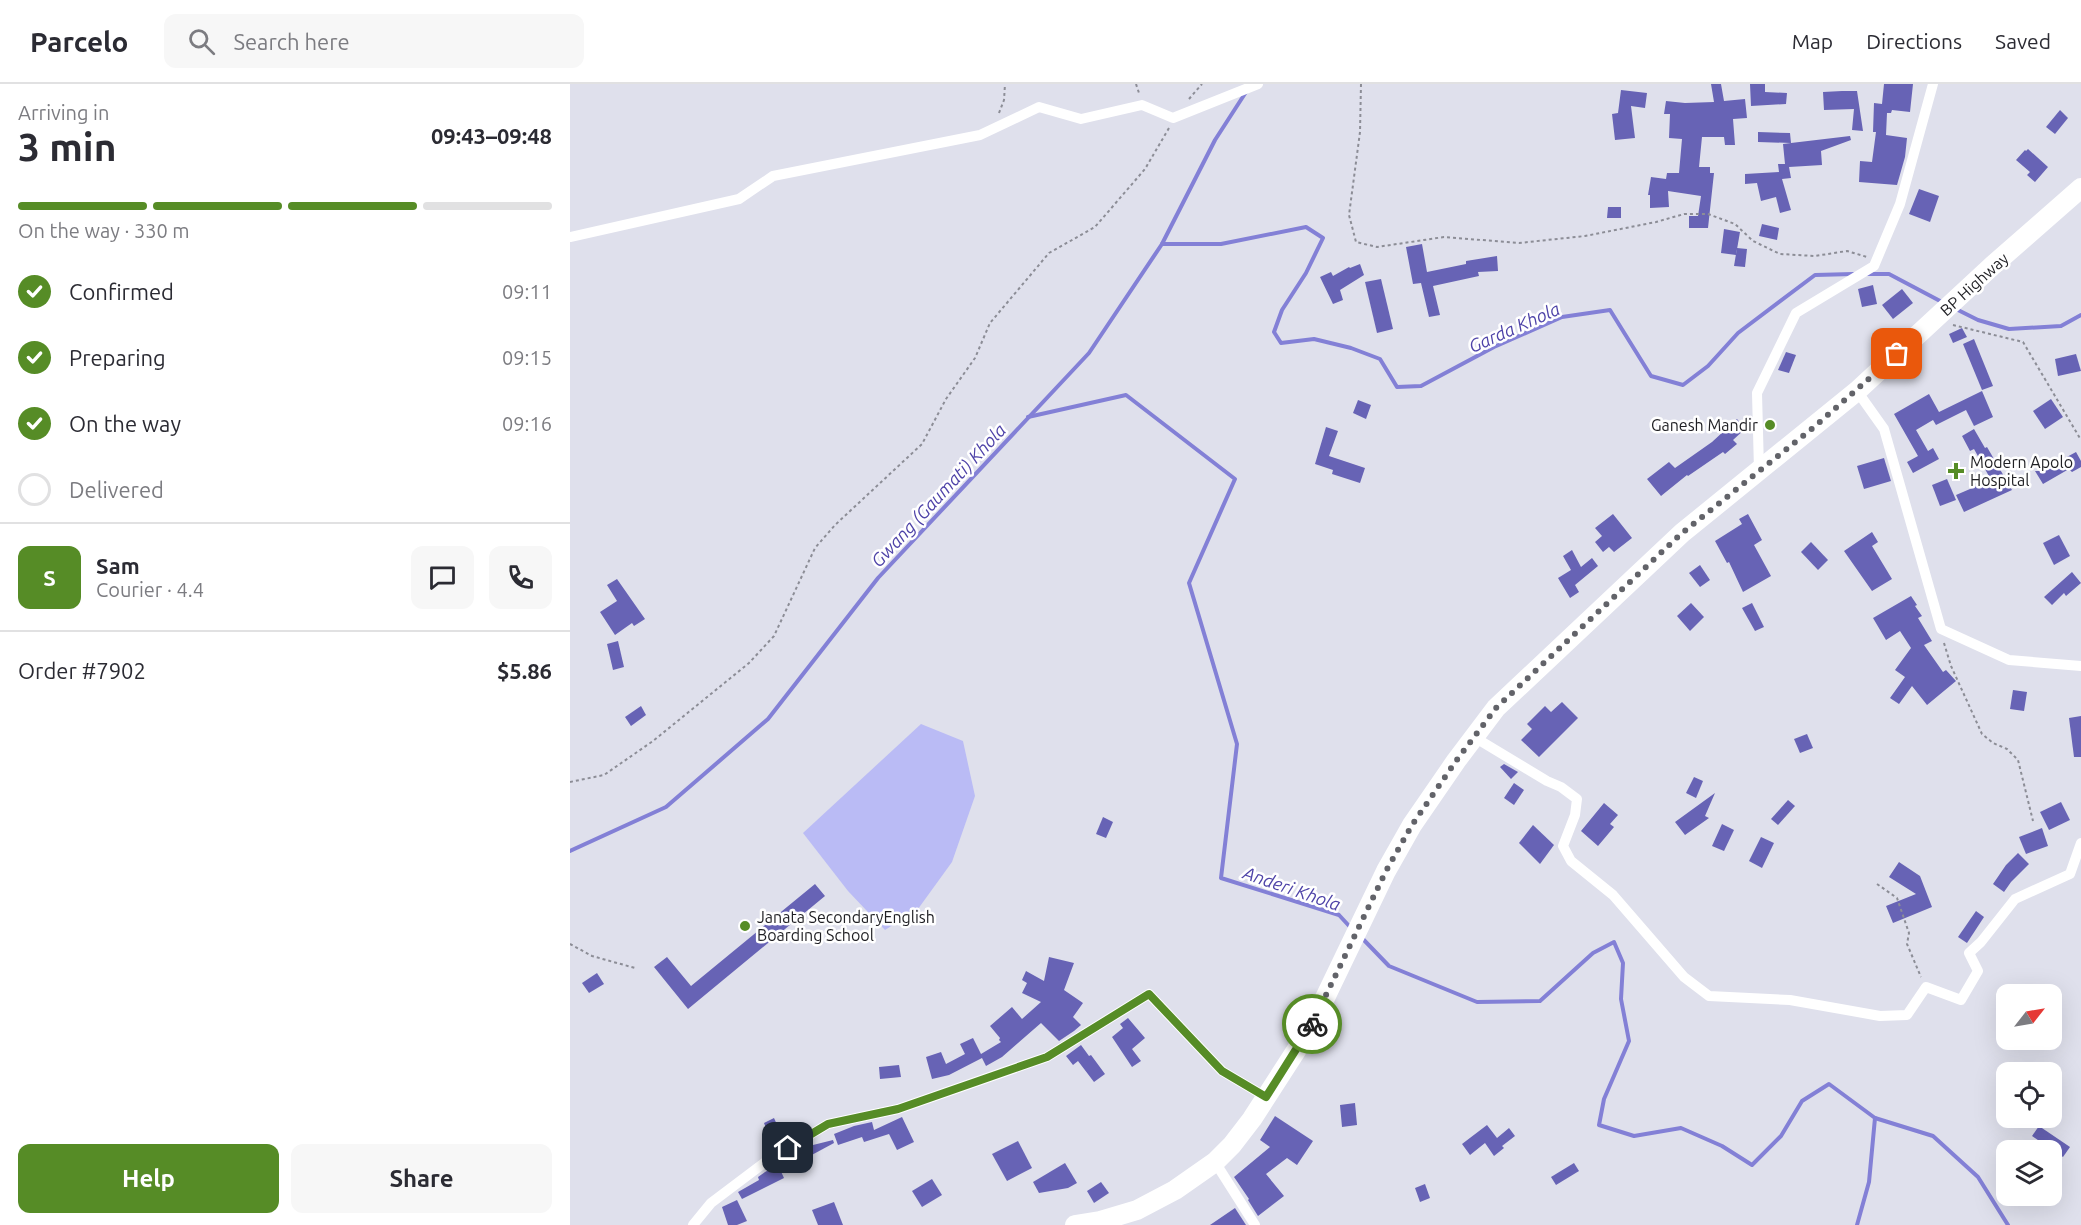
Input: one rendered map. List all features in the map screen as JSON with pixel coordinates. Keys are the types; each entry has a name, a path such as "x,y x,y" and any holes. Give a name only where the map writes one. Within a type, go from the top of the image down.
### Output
{"highway":[{"name":"BP Highway","path":"1075,1225 1100,1221 1137,1210 1175,1190 1215,1162 1232,1146 1310,1029 1386,871 1412,825 1496,708 1682,533 1857,391 2081,188"}],"street":[{"path":"570,237 739,199 773,176 980,135 1039,107 1081,119 1142,105 1173,118 1258,84"},
{"path":"1759,470 1756,393 1796,313 1874,266 1900,204 1932,84"},
{"path":"1857,391 1884,429 1941,629 2009,660 2081,666"},
{"path":"1474,737 1561,787 1577,799 1575,815 1563,846 1572,861 1613,895 1684,977 1709,996 1790,1000 1880,1016 1907,1015 1926,987 1961,1000 1978,971 1969,953 1981,942 2015,899 2070,874 2081,843"},
{"path":"693,1225 711,1203 768,1160 828,1124 898,1109 1047,1057 1149,994 1222,1071 1266,1097"},
{"path":"1215,1162 1255,1225"}],"path":[{"path":"980,135 995,122 1005,100 1005,84"},
{"path":"1361,84 1360,132 1349,215 1356,242 1377,246 1444,237 1519,243 1585,236 1684,214 1708,214 1735,224 1753,241 1780,254 1815,256 1847,251 1876,259"},
{"path":"570,782 604,775 653,741 749,663 774,636 815,548 835,525 922,444 946,399 975,358 990,323 1048,253 1095,227 1145,169 1166,135 1173,118"},
{"path":"1936,318 2023,342 2081,440"},
{"path":"1941,629 1951,666 1982,735 2007,749 2018,760 2033,821"},
{"path":"1877,884 1897,898 1909,933 1907,944 1926,987"},
{"path":"570,944 592,956 635,968"}],"shaded area":[{"path":"921,724 963,741 975,796 952,862 918,909 885,930 848,891 803,833"}],"building":[{"path":"1711,84 1721,84 1724,101 1745,99 1747,118 1733,119 1735,145 1725,145 1724,137 1702,137 1699,167 1710,167 1710,173 1714,173 1708,228 1689,228 1689,216 1698,216 1701,196 1668,191 1669,207 1650,208 1650,195 1648,195 1651,177 1666,179 1667,173 1679,173 1682,139 1669,138 1670,114 1664,114 1666,101 1714,102"},
{"path":"1750,84 1765,84 1765,92 1787,93 1786,104 1751,106"},
{"path":"1884,84 1913,84 1910,112 1892,110 1891,113 1887,113 1886,135 1907,138 1905,157 1897,185 1859,182 1860,161 1872,162 1876,132 1873,132 1874,103 1882,104"},
{"path":"1621,90 1647,93 1645,108 1631,106 1635,138 1615,140 1612,114 1618,113"},
{"path":"1857,91 1863,131 1852,130 1854,109 1824,110 1823,92"},
{"path":"2060,110 2068,118 2055,134 2046,127"},
{"path":"1758,132 1790,133 1791,143 1758,142"},
{"path":"1850,136 1851,140 1821,151 1822,165 1789,167 1791,178 1782,179 1791,210 1780,213 1776,197 1761,201 1757,183 1745,184 1745,174 1779,172 1778,164 1785,164 1783,144"},
{"path":"2028,149 2048,167 2035,182 2027,175 2030,172 2016,160"},
{"path":"1919,189 1939,196 1930,222 1909,214"},
{"path":"1608,207 1621,207 1621,218 1607,218"},
{"path":"1762,224 1779,228 1777,240 1759,236"},
{"path":"1724,229 1740,232 1736,255 1721,253"},
{"path":"1422,244 1427,272 1466,264 1466,261 1497,256 1498,271 1478,272 1479,276 1433,286 1440,315 1429,317 1421,283 1413,284 1406,247"},
{"path":"1737,248 1747,249 1745,267 1734,266"},
{"path":"1360,264 1364,275 1340,290 1343,300 1333,304 1320,277 1331,272 1333,276"},
{"path":"1381,279 1393,329 1377,333 1365,282"},
{"path":"1873,285 1877,304 1862,307 1858,289"},
{"path":"1902,289 1913,303 1893,319 1882,305"},
{"path":"1962,328 1967,337 1953,343 1949,334"},
{"path":"1974,339 1993,386 1982,390 1963,344"},
{"path":"1786,352 1796,355 1789,373 1778,370"},
{"path":"2076,354 2081,371 2058,376 2055,359"},
{"path":"1982,391 1993,417 1974,426 1966,410 1936,425 1933,420 1916,430 1928,451 1933,448 1939,459 1913,473 1907,462 1918,456 1894,414 1929,394 1939,412"},
{"path":"2051,399 2063,417 2045,429 2033,411"},
{"path":"1358,400 1371,405 1366,419 1353,413"},
{"path":"1737,419 1745,429 1733,440 1737,444 1725,454 1723,452 1687,475 1661,496 1647,479 1669,462 1675,468 1712,442"},
{"path":"1326,427 1338,431 1329,456 1365,468 1360,483 1332,474 1333,470 1315,464"},
{"path":"1974,429 2012,490 1964,512 1956,495 1991,480 1974,449 1970,451 1962,436"},
{"path":"2076,452 2081,461 2081,467 2072,472 2069,469 2043,484 2035,471 2041,471"},
{"path":"1884,458 1891,481 1864,489 1857,466"},
{"path":"1947,479 1956,500 1940,506 1932,485"},
{"path":"1613,514 1632,538 1614,552 1609,547 1603,552 1595,542 1602,536 1595,528"},
{"path":"1748,514 1762,540 1754,545 1771,576 1743,592 1729,562 1727,563 1715,541 1742,524 1739,519"},
{"path":"1872,532 1878,542 1872,546 1892,579 1872,591 1844,551"},
{"path":"2059,535 2070,556 2054,565 2043,543"},
{"path":"1811,542 1828,560 1818,570 1801,552"},
{"path":"1572,550 1581,567 1592,558 1598,566 1575,585 1579,592 1570,598 1558,578 1571,570 1563,556"},
{"path":"1700,565 1710,580 1700,587 1689,573"},
{"path":"2072,572 2081,583 2066,596 2064,593 2052,605 2044,597"},
{"path":"617,579 645,619 634,626 632,623 615,635 600,612 617,601 607,585"},
{"path":"1911,596 1922,616 1918,618 1932,641 1924,645 1943,672 1946,670 1956,681 1927,705 1912,686 1899,704 1890,698 1905,677 1895,670 1911,648 1900,631 1886,640 1873,618"},
{"path":"1691,603 1704,617 1690,631 1677,616"},
{"path":"1752,603 1764,627 1755,631 1742,608"},
{"path":"618,641 624,667 613,670 607,644"},
{"path":"2013,690 2027,692 2024,711 2010,709"},
{"path":"1562,702 1578,718 1539,757 1521,740 1532,729 1527,724 1545,706 1551,712"},
{"path":"641,706 646,715 631,726 625,717"},
{"path":"2081,716 2081,757 2074,757 2069,718"},
{"path":"1807,734 1813,748 1800,753 1794,739"},
{"path":"1504,764 1518,772 1511,779 1500,767"},
{"path":"1694,777 1703,781 1696,798 1686,793"},
{"path":"1514,783 1524,790 1514,805 1504,798"},
{"path":"1715,793 1705,816 1709,818 1685,835 1675,822"},
{"path":"1788,800 1795,806 1778,825 1771,819"},
{"path":"2061,802 2070,820 2049,830 2040,812"},
{"path":"1604,803 1618,815 1610,824 1614,827 1598,846 1581,831"},
{"path":"1103,817 1113,822 1106,838 1096,834"},
{"path":"1722,824 1734,830 1724,851 1712,846"},
{"path":"1533,825 1554,845 1540,864 1519,843"},
{"path":"2042,828 2048,846 2026,854 2019,837"},
{"path":"1761,837 1774,843 1762,868 1749,861"},
{"path":"2018,853 2029,864 2004,892 1993,884 2006,865"},
{"path":"1899,862 1920,876 1932,907 1893,923 1886,906 1916,894 1889,877"},
{"path":"815,884 825,896 688,1009 654,967 667,957 691,986"},
{"path":"1976,911 1984,917 1967,943 1958,937"},
{"path":"1049,957 1074,963 1064,990 1083,1003 1073,1017 1081,1025 1059,1041 1041,1023 1002,1057 986,1066 982,1058 949,1075 932,1079 926,1057 941,1052 946,1064 965,1054 960,1044 973,1038 981,1054 1001,1042 990,1026 1012,1007 1022,1019 1041,1002 1022,993 1027,983 1022,980 1026,971 1044,981"},
{"path":"597,973 604,984 589,993 582,983"},
{"path":"1128,1018 1145,1038 1132,1049 1141,1061 1132,1067 1112,1037 1123,1028 1120,1024"},
{"path":"1081,1045 1105,1074 1094,1082 1078,1061 1073,1065 1066,1056"},
{"path":"899,1065 901,1077 880,1079 879,1067"},
{"path":"1355,1103 1357,1125 1342,1127 1340,1105"},
{"path":"1275,1116 1313,1141 1297,1165 1287,1158 1266,1174 1284,1196 1258,1216 1234,1177 1270,1147 1260,1140"},
{"path":"902,1117 914,1142 897,1150 889,1134 864,1142 862,1137 838,1145 834,1134 872,1122 874,1130"},
{"path":"774,1118 779,1129 768,1133 764,1123"},
{"path":"1487,1125 1497,1138 1509,1128 1515,1136 1494,1156 1485,1143 1470,1155 1462,1144"},
{"path":"2038,1128 2042,1128 2060,1140 2038,1140 2032,1136"},
{"path":"833,1140 834,1143 808,1157 775,1164 805,1147"},
{"path":"1018,1141 1032,1168 1007,1181 992,1154"},
{"path":"2062,1142 2070,1147 2062,1156"},
{"path":"1065,1163 1077,1183 1068,1188 1039,1193 1033,1182"},
{"path":"1574,1163 1579,1171 1556,1185 1551,1177"},
{"path":"778,1165 784,1178 742,1199 738,1192 759,1180 758,1177"},
{"path":"932,1179 942,1195 922,1207 912,1191"},
{"path":"1101,1182 1109,1193 1094,1203 1087,1191"},
{"path":"1425,1184 1430,1198 1420,1202 1415,1188"},
{"path":"737,1200 747,1221 737,1225 728,1225 722,1207"},
{"path":"834,1202 843,1225 818,1225 812,1210"},
{"path":"1235,1208 1246,1225 1210,1225"}],"waterway":[{"name":"Gwang (Gaumati) Khola","path":"570,851 666,807 768,719 878,578 1089,353 1162,244 1215,140 1246,92"},
{"name":"Garda Khola","path":"1162,244 1221,244 1306,227 1323,238 1306,273 1282,310 1274,332 1281,343 1314,339 1351,348 1380,359 1397,387 1421,386 1494,347 1562,317 1610,310 1651,376 1683,385 1708,366 1738,333 1815,275 1853,274"},
{"name":"Garda Khola","path":"1866,274 1889,274 1942,302"},
{"name":"Garda Khola","path":"1954,308 1978,320 2009,329 2061,326 2081,315"},
{"name":"Anderi Khola","path":"1028,417 1126,395 1235,479 1189,583 1237,744 1221,878 1339,915 1351,928"},
{"name":"Anderi Khola","path":"1361,937 1389,966 1477,1002 1540,1001 1593,953 1614,942 1623,963 1621,999 1629,1041 1604,1099 1599,1125 1634,1136 1681,1128 1722,1146 1752,1165 1781,1136 1802,1101 1829,1084 1875,1118 1933,1136 1978,1177 2008,1225"},
{"path":"1857,1225 1869,1182 1875,1118"}],"way so far":[{"path":"1312,1024 1386,871 1412,825 1496,708 1682,533 1813,428 1897,354"}],"place":[{"name":"Ganesh Mandir","path":"1770,425"},
{"name":"Modern Apolo Hospital","path":"1956,471"},
{"name":"Janata SecondaryEnglish Boarding School","path":"745,926"}],"route":[{"path":"788,1148 828,1124 898,1109 1047,1057 1149,994 1222,1071 1266,1097 1312,1024"}]}
